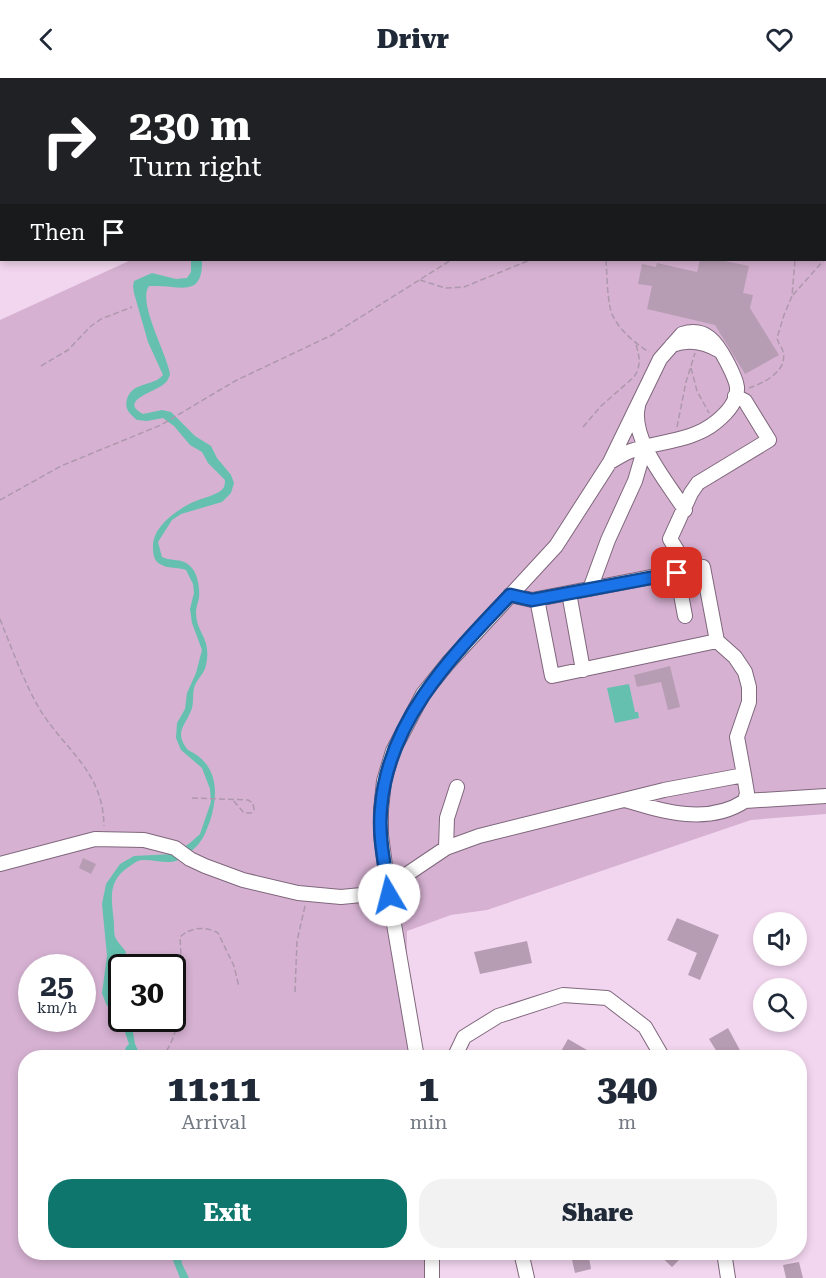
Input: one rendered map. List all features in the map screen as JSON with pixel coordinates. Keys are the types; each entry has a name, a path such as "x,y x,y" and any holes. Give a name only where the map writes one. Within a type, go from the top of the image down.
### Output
{"street":[{"path":"416,1050 388,891 381,835 384,781 393,751 423,694 448,663 556,546 609,462 660,359 682,334 700,332 707,334 715,342 734,376 736,392 730,408 715,423 700,432 632,450 609,462"},
{"path":"670,346 682,341 697,342 721,352"},
{"path":"685,616 683,572 670,539 691,493 698,483 769,440 745,401 736,392"},
{"path":"640,399 636,413 645,447 685,510"},
{"path":"590,589 608,540 635,481 645,447"},
{"path":"510,595 532,600 703,567 717,641 735,657 746,672 749,687 749,702 737,737 747,793 745,801"},
{"path":"569,593 583,670"},
{"path":"537,599 552,676 717,641"},
{"path":"0,864 75,843 104,839 144,840 175,848 190,859 243,880 308,894 341,897 372,894 388,891 446,848 479,836 664,790 744,775"},
{"path":"446,848 447,818 457,788"},
{"path":"625,800 659,810 712,815 732,809 745,801 826,796"},
{"path":"458,1050 464,1038 498,1016 563,995 607,998 645,1027 658,1050"},
{"path":"432,1260 432,1278"},
{"path":"523,1260 527,1278"},
{"path":"725,1260 728,1278"}],"path":[{"path":"0,500 61,466 160,425 244,376 332,335 449,261"},
{"path":"419,280 445,288 464,287 528,261"},
{"path":"606,261 609,306 612,314 636,343 660,359"},
{"path":"736,392 760,384 778,371 783,363 783,351 777,338 792,296 795,261"},
{"path":"792,296 822,261"},
{"path":"41,366 68,350 101,319 132,307"},
{"path":"678,439 678,420 697,342"},
{"path":"583,427 601,406 638,371 640,359 636,343"},
{"path":"691,367 699,397 715,423"},
{"path":"0,619 39,707 96,785 104,813 104,839"},
{"path":"192,798 241,799 251,801 254,810 251,813 244,813 233,800"},
{"path":"295,992 297,941 308,894"},
{"path":"167,1050 173,1041 177,1026 182,980 180,937 196,928 218,933 234,966 239,987"}],"shaded area":[{"path":"129,261 826,261 826,814 751,820 487,910 451,915 407,931 406,1018 411,1050 18,1050 18,1260 426,1260 427,1278 0,1278 0,320"},
{"path":"191,261 202,261 201,272 194,285 180,288 149,286 146,294 147,304 170,374 167,381 142,396 134,404 136,409 143,414 162,410 171,412 195,436 211,446 234,483 231,493 222,502 181,514 172,520 158,542 162,557 188,564 198,582 197,619 207,648 207,656 205,668 194,688 192,708 182,729 181,738 188,750 198,756 211,771 215,800 205,835 192,850 174,862 139,861 117,878 112,892 115,935 126,952 125,954 108,954 108,1006 102,993 107,956 102,904 106,884 120,864 134,856 173,854 190,843 200,834 211,802 210,789 202,768 181,750 176,738 177,723 185,709 187,693 196,673 202,650 192,623 190,609 194,593 193,584 186,570 166,567 158,563 154,557 153,548 156,534 165,522 189,504 221,491 225,480 208,463 202,452 190,445 174,426 163,418 137,420 126,406 127,399 134,389 159,379 163,375 148,342 134,293 134,281 152,273 176,279 187,278 191,272"},
{"path":"629,684 635,712 638,712 639,718 615,723 607,688"},
{"path":"125,1032 133,1032 138,1050 125,1050 129,1044"},
{"path":"173,1260 181,1260 189,1278 180,1278"}],"building":[{"path":"700,261 725,261 749,266 743,293 753,295 750,308 779,355 745,374 715,325 647,309 652,286 638,284 642,264 656,267 657,263 697,272"},
{"path":"670,666 680,707 668,710 661,682 637,687 634,675"},
{"path":"83,858 96,864 91,874 79,868"},
{"path":"677,918 719,935 700,980 688,975 697,953 667,940"},
{"path":"527,941 532,963 480,974 474,952"},
{"path":"728,1028 740,1050 716,1050 709,1039"},
{"path":"568,1039 587,1050 562,1050"},
{"path":"572,1260 589,1260 591,1269 575,1273"},
{"path":"665,1260 679,1260 672,1267"},
{"path":"799,1262 803,1278 786,1278 783,1265"}],"route":[{"path":"389,895 381,835 384,781 403,728 423,694 448,663 510,595 532,600 677,573"}]}
